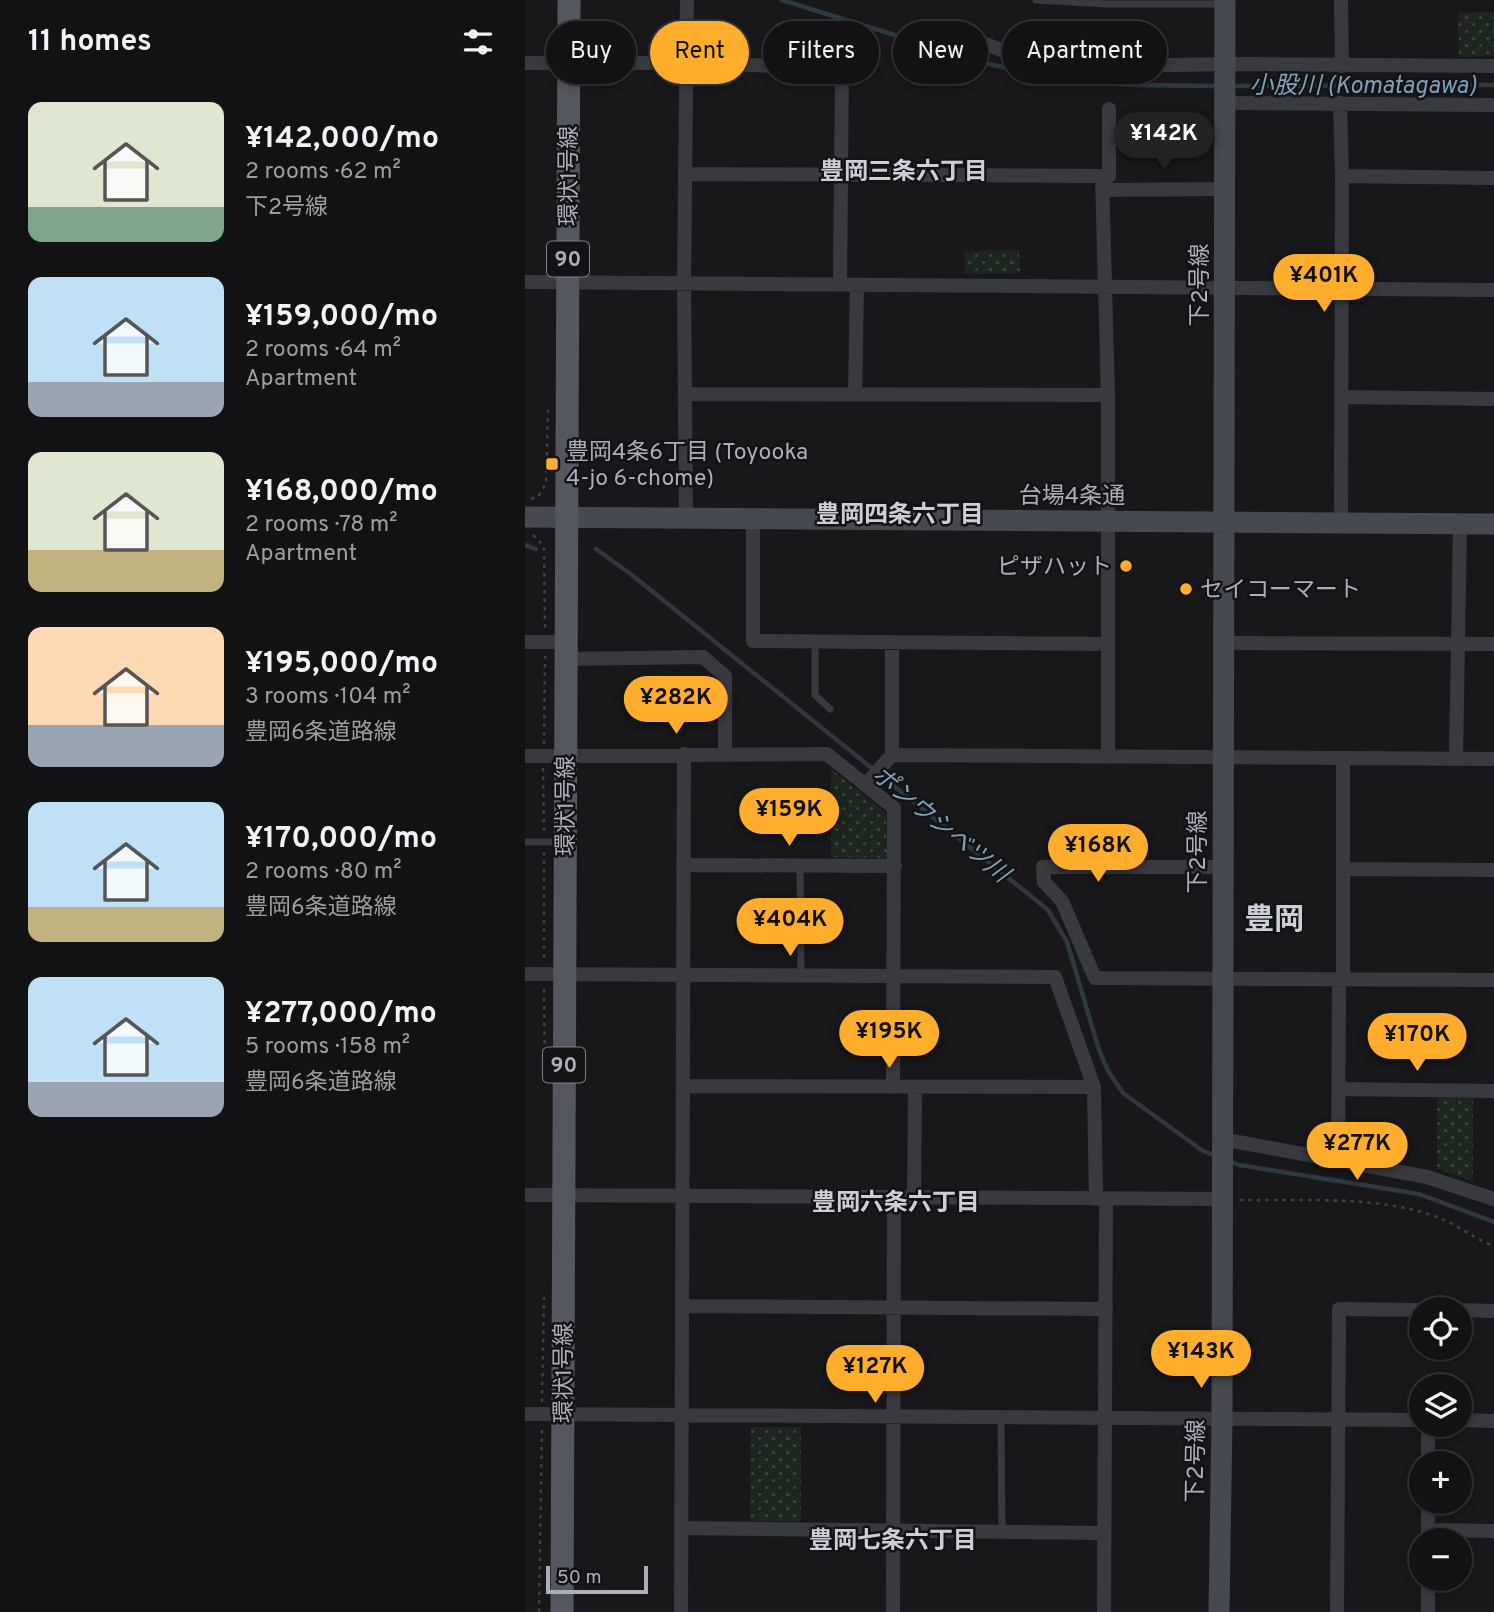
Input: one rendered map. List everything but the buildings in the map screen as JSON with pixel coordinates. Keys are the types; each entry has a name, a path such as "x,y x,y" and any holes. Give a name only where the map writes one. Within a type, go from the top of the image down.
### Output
{"main road":[{"name":"環状1号線","path":"569,0 569,21"},
{"name":"環状1号線","path":"562,1612 552,1415 564,1195 554,974 554,755 566,517 569,84"}],"street":[{"path":"687,0 687,21"},
{"path":"1341,0 1342,66"},
{"name":"下2号線","path":"1219,1612 1222,1419 1225,2"},
{"path":"988,45 1017,56 1071,67 1225,84 1340,103 1494,105"},
{"path":"525,63 546,63"},
{"path":"749,65 842,68 840,284"},
{"path":"1225,84 1342,66 1494,66"},
{"path":"686,84 686,519"},
{"path":"1340,103 1341,524"},
{"path":"1108,757 1108,395 1102,183 1109,176 1109,109"},
{"path":"685,174 839,174 1225,189"},
{"path":"1342,176 1494,178"},
{"path":"525,282 1494,289"},
{"path":"855,395 856,285"},
{"path":"685,394 1108,395"},
{"path":"1341,397 1494,399"},
{"name":"台場4条通","path":"525,516 1494,524"},
{"path":"753,518 753,641 1108,644"},
{"path":"1456,759 1460,524"},
{"path":"525,642 559,648 702,657 725,676 725,753"},
{"path":"868,781 888,759 892,643"},
{"path":"1224,643 1494,644"},
{"path":"681,1612 684,754"},
{"path":"525,756 827,754 868,781 894,808 893,1087"},
{"path":"1338,1161 1343,758"},
{"path":"888,759 1494,759"},
{"path":"683,865 895,866"},
{"path":"1223,867 1043,867 1044,882 1062,901 1095,978 1494,980"},
{"path":"1343,869 1494,870"},
{"path":"525,974 1055,977 1094,1087 1105,1309 1104,1612"},
{"path":"683,1086 1094,1087"},
{"path":"914,1198 915,1088"},
{"path":"1339,1089 1494,1091"},
{"path":"1222,1152 1338,1161 1427,1177 1494,1199"},
{"path":"525,1195 1221,1199"},
{"path":"893,1612 894,1198"},
{"path":"682,1306 1105,1309"},
{"path":"1337,1612 1339,1309 1409,1310"},
{"path":"1472,1310 1494,1311"},
{"path":"525,1414 1409,1420"},
{"path":"1472,1420 1494,1421"},
{"path":"681,1528 1104,1533"},
{"path":"1472,1532 1494,1531"},
{"path":"1428,1591 1428,1612"}],"lane":[{"path":"1036,0 1108,4 1225,2"},
{"path":"815,642 815,695 830,709"},
{"path":"525,842 554,842"},
{"path":"800,865 801,975"},
{"path":"1000,1418 1002,1532"}],"path":[{"path":"525,531 544,547 559,648 554,755 554,974 545,1085"},
{"path":"1221,1199 1355,1202 1401,1206 1439,1217 1494,1246"},
{"path":"539,1612 552,1415 544,1291"}],"shaded area":[{"path":"1494,12 1494,56 1459,57 1458,13"},
{"path":"1019,250 1020,273 966,274 964,251"},
{"path":"831,769 886,813 887,858 831,857"},
{"path":"1437,1098 1473,1098 1473,1181 1437,1169"},
{"path":"751,1427 801,1427 801,1521 750,1521"}],"waterway":[{"name":"小股川 (Komatagawa)","path":"782,0 985,63 1066,81 1218,86"},
{"name":"小股川 (Komatagawa)","path":"1230,86 1494,85"},
{"name":"ポンウシベツ川","path":"525,545 536,549"},
{"name":"ポンウシベツ川","path":"596,549 632,575 1048,910 1067,942 1099,1050 1108,1071 1123,1093 1203,1151 1217,1156"},
{"name":"ポンウシベツ川","path":"1228,1161 1419,1194 1494,1222"}],"place":[{"name":"豊岡4条6丁目 (Toyooka 4-jo 6-chome)","path":"552,464"},
{"name":"ピザハット","path":"1126,566"},
{"name":"セイコーマート","path":"1186,589"}],"district":[{"name":"豊岡三条六丁目","path":"904,171"},
{"name":"豊岡四条六丁目","path":"900,514"},
{"name":"豊岡","path":"1274,919"},
{"name":"豊岡六条六丁目","path":"896,1202"},
{"name":"豊岡七条六丁目","path":"893,1540"}]}
